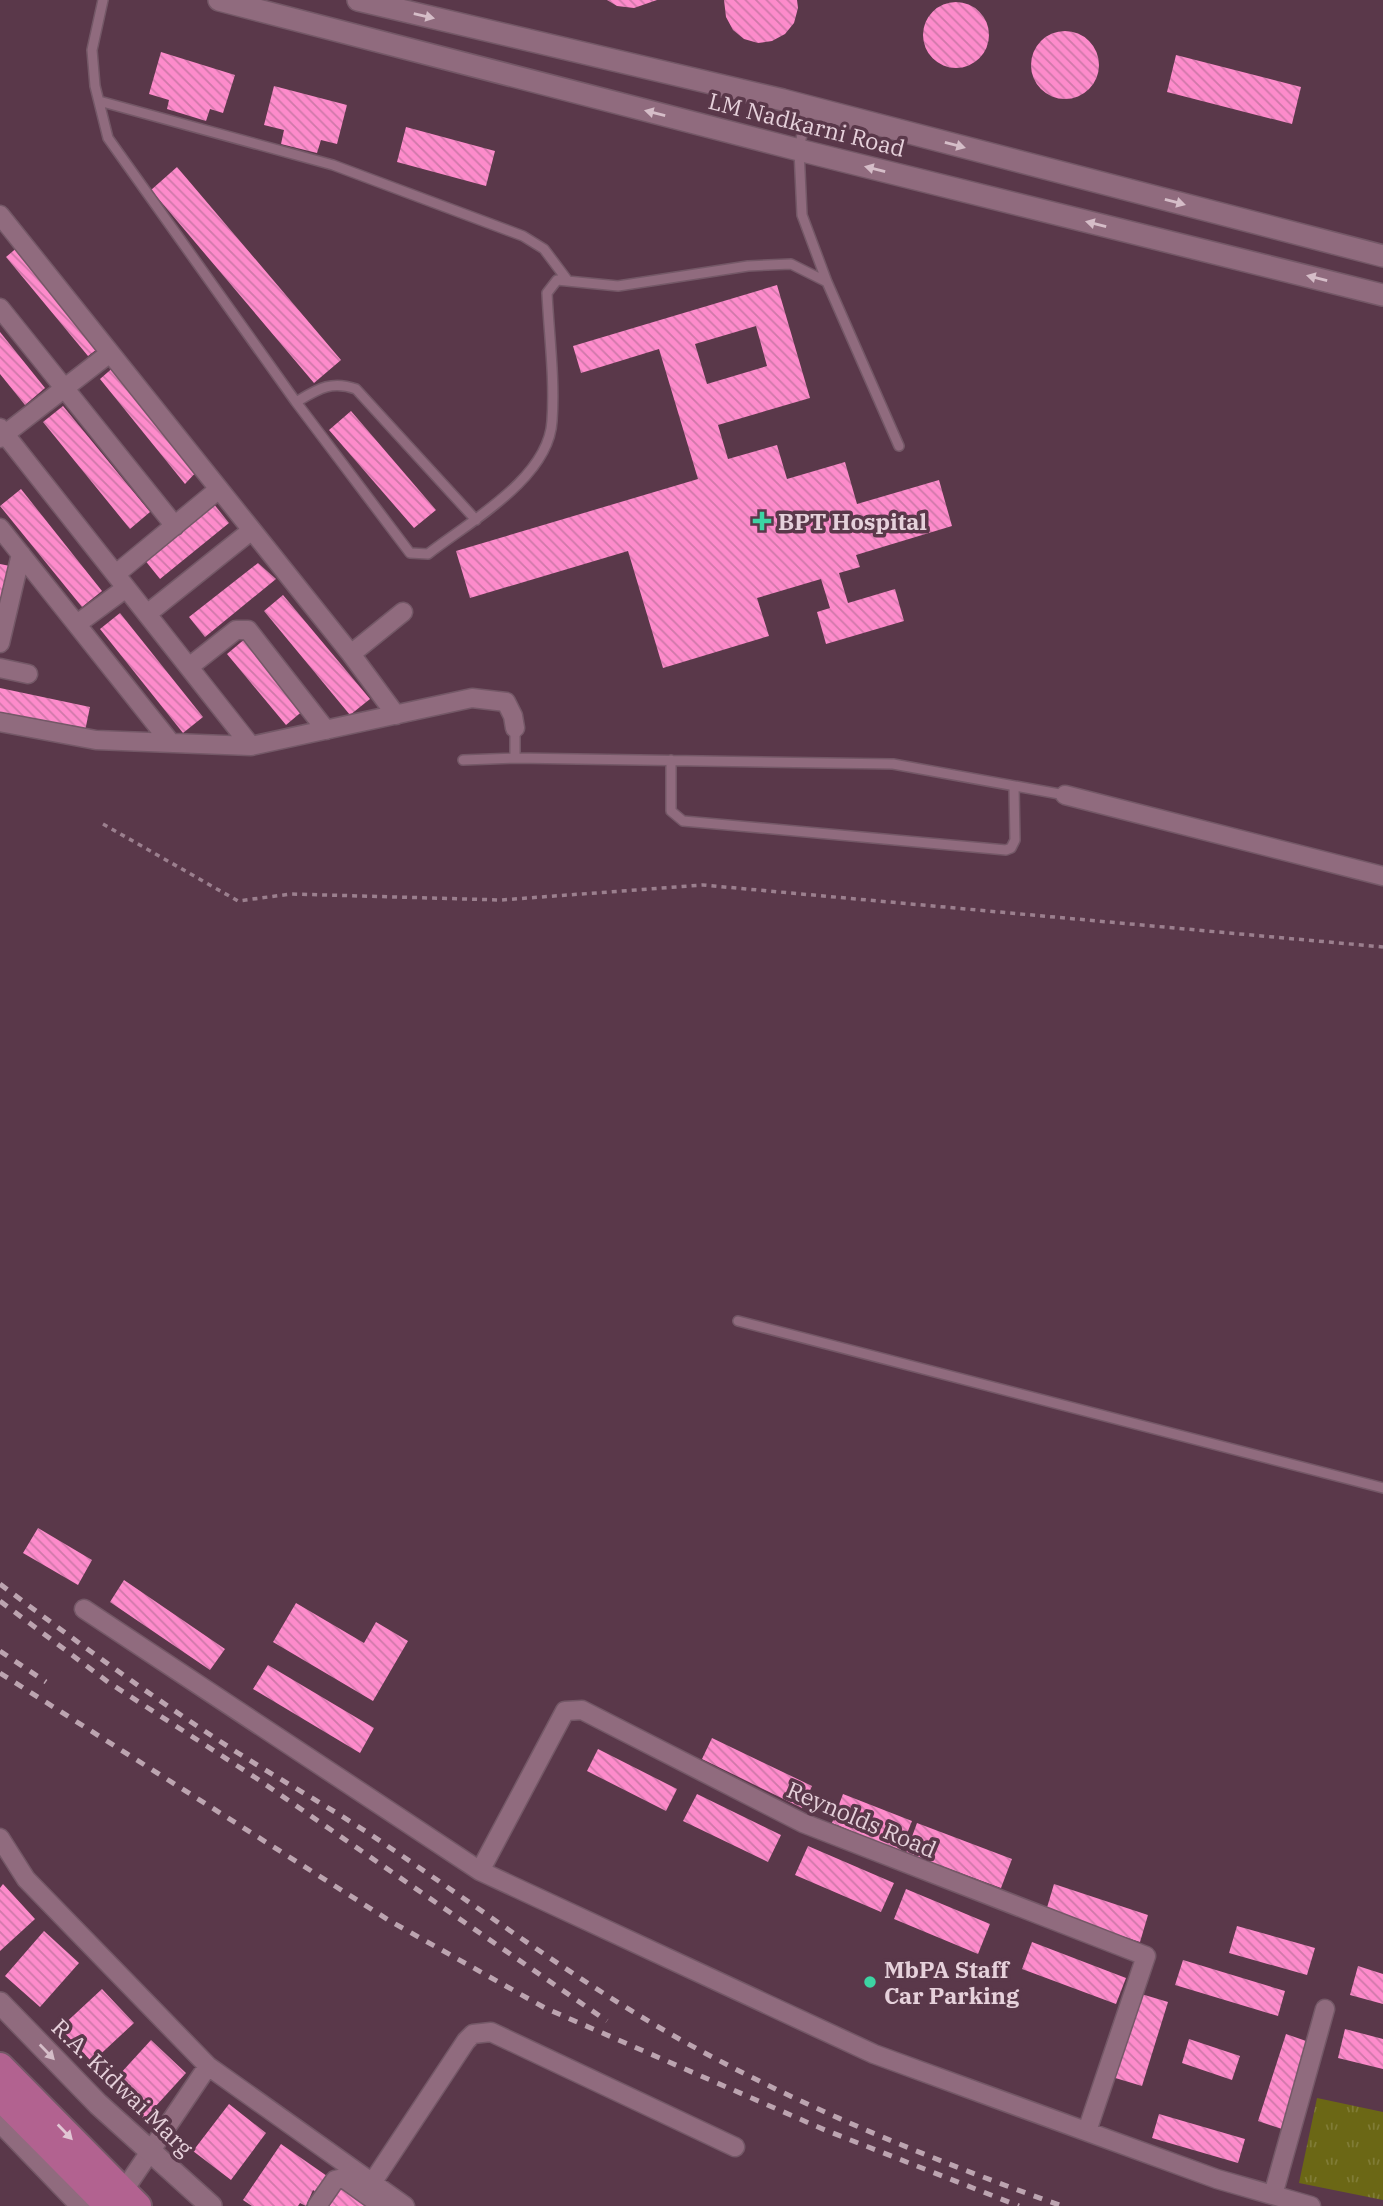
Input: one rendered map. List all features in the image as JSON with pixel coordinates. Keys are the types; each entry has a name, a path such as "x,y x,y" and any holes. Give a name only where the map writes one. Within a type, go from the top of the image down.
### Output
{"main road":[{"path":"0,2066 120,2203"},
{"path":"0,2097 120,2203"}],"street":[{"name":"LM Nadkarni Road","path":"219,0 251,4 799,150 1383,295"},
{"name":"LM Nadkarni Road","path":"358,0 807,106 1383,256"},
{"path":"0,215 351,654 396,715"},
{"path":"0,307 175,526"},
{"path":"110,353 1,433 251,746"},
{"path":"77,624 175,526 219,489"},
{"path":"0,528 171,743"},
{"path":"147,614 252,530"},
{"path":"0,643 20,554"},
{"path":"351,654 403,612"},
{"path":"188,667 236,630 248,629 326,730"},
{"path":"0,668 27,674"},
{"path":"0,722 96,740 251,746 472,698 499,699 509,709 514,728"},
{"path":"1065,795 1383,876"},
{"path":"84,1609 480,1871 874,2054 1217,2179 1311,2206"},
{"name":"Reynolds Road","path":"480,1871 565,1711 582,1710 803,1823 1146,1956 1087,2131"},
{"path":"0,1838 26,1879 208,2066 405,2206"},
{"name":"R.A. Kidwai Marg","path":"0,2003 98,2104 211,2206"},
{"path":"1273,2195 1325,2008"},
{"path":"372,2183 466,2040 482,2031 491,2032 735,2147"},
{"path":"120,2203 148,2150 208,2066"},
{"path":"3,2128 82,2206"},
{"path":"317,2206 335,2180 343,2178 382,2206"}],"lane":[{"path":"103,0 92,50 99,101 108,138 296,402 410,552 428,554 477,520 531,471 545,448 552,423 547,293 557,280 618,286 748,266 791,264 827,282"},
{"path":"99,101 332,165 523,236 544,249 568,281"},
{"path":"807,106 799,150 802,215 827,282 899,446"},
{"path":"296,402 324,385 341,383 356,389 477,520"},
{"path":"514,728 515,758"},
{"path":"463,760 515,758 893,764 1065,795"},
{"path":"671,760 671,811 683,821 1006,850 1012,848 1014,840 1014,786"},
{"path":"738,1321 1383,1488"}],"path":[{"path":"103,824 238,901 291,894 501,900 703,885 1383,947"}],"green space":[{"path":"1317,2098 1383,2112 1383,2200 1299,2183"}],"building":[{"path":"607,0 657,0 634,8 617,6"},
{"path":"724,0 797,0 798,8 794,23 785,34 772,41 758,43 744,39 733,30 726,17"},
{"path":"956,2 969,5 979,12 986,22 989,35 986,48 979,58 969,65 956,68 943,65 933,58 926,48 923,35 926,22 933,12 943,5"},
{"path":"1065,31 1078,34 1089,41 1096,52 1099,65 1096,78 1089,89 1078,96 1065,99 1052,96 1041,89 1034,78 1031,65 1034,52 1041,41 1052,34"},
{"path":"161,52 235,75 223,113 210,109 206,121 167,109 169,100 149,94"},
{"path":"1176,55 1301,87 1292,124 1167,92"},
{"path":"274,86 347,105 337,144 321,140 317,153 281,144 284,130 264,125"},
{"path":"406,127 495,151 486,186 397,162"},
{"path":"177,167 341,360 314,383 151,190"},
{"path":"19,246 101,346 88,356 6,257"},
{"path":"777,285 810,398 718,425 728,459 777,445 787,479 845,462 857,504 939,480 952,526 856,555 860,567 839,573 848,603 895,589 904,621 826,644 817,612 830,608 821,579 757,598 769,636 663,668 628,551 470,598 456,551 698,479 659,349 581,373 573,346","holes":["756,326 767,366 707,384 695,344"]},
{"path":"0,332 45,388 25,405 0,374"},
{"path":"116,365 199,469 185,484 100,379"},
{"path":"63,406 150,512 130,529 43,422"},
{"path":"351,411 436,510 414,528 329,430"},
{"path":"21,489 102,591 82,607 0,506"},
{"path":"213,503 229,523 160,579 144,559"},
{"path":"258,563 276,579 205,637 189,617"},
{"path":"0,564 10,566 1,603 0,603"},
{"path":"283,595 370,699 350,715 264,611"},
{"path":"120,613 203,717 183,733 100,629"},
{"path":"246,638 305,709 286,725 227,654"},
{"path":"0,688 90,707 85,731 0,712"},
{"path":"38,1528 92,1560 78,1585 23,1553"},
{"path":"124,1580 225,1649 210,1670 110,1602"},
{"path":"296,1603 364,1643 376,1622 408,1641 373,1701 273,1642"},
{"path":"268,1665 374,1728 360,1753 253,1689"},
{"path":"712,1738 812,1786 802,1808 702,1759"},
{"path":"598,1749 677,1789 666,1811 587,1771"},
{"path":"697,1794 781,1835 768,1862 683,1821"},
{"path":"843,1794 912,1821 900,1851 832,1823"},
{"path":"917,1823 1012,1859 1001,1888 906,1853"},
{"path":"808,1846 894,1883 881,1912 795,1875"},
{"path":"3,1884 35,1919 0,1951 0,1888"},
{"path":"1054,1884 1148,1915 1140,1942 1046,1911"},
{"path":"906,1889 990,1924 978,1954 894,1919"},
{"path":"1237,1926 1315,1948 1307,1975 1229,1953"},
{"path":"44,1931 79,1963 40,2007 5,1976"},
{"path":"1032,1942 1126,1978 1116,2004 1022,1969"},
{"path":"1183,1960 1285,1991 1278,2016 1175,1985"},
{"path":"1358,1966 1383,1974 1383,2004 1350,1995"},
{"path":"102,1989 134,2023 92,2062 60,2028"},
{"path":"1138,1993 1168,2002 1142,2086 1112,2077"},
{"path":"1345,2029 1383,2039 1383,2069 1338,2058"},
{"path":"1286,2034 1309,2042 1282,2129 1258,2121"},
{"path":"1189,2039 1240,2056 1232,2080 1182,2063"},
{"path":"151,2040 186,2073 144,2119 109,2086"},
{"path":"229,2104 266,2133 231,2180 193,2151"},
{"path":"1159,2114 1245,2139 1238,2163 1152,2138"},
{"path":"281,2144 327,2176 316,2192 313,2190 306,2206 300,2203 298,2206 252,2206 243,2200"},
{"path":"340,2182 371,2206 322,2206"}],"railway":[{"path":"0,1584 207,1733 368,1833 581,1979 661,2029 746,2075 835,2116 970,2172 1062,2206"},
{"path":"0,1601 108,1682 256,1778 607,2021"},
{"path":"0,1651 46,1682"},
{"path":"0,1673 390,1921 545,2008 825,2130 1019,2206"}],"place":[{"name":"BPT Hospital","path":"762,521"},
{"name":"MbPA Staff Car Parking","path":"870,1982"}]}
